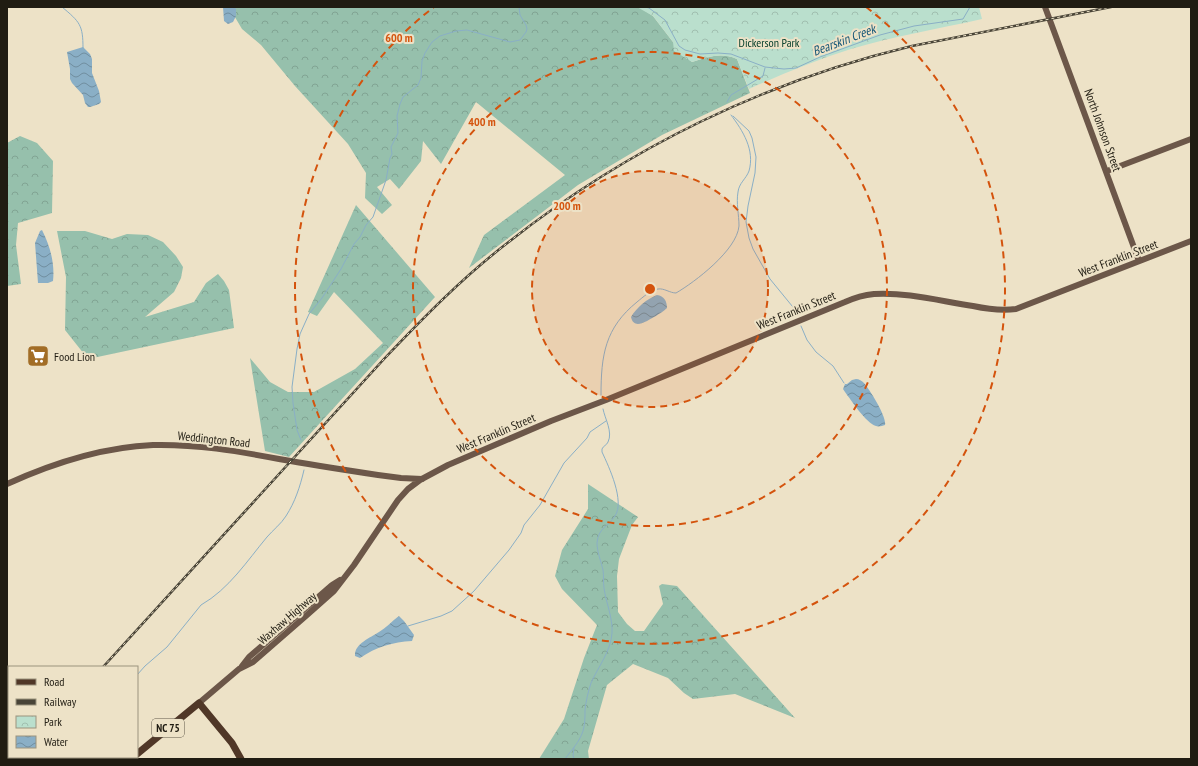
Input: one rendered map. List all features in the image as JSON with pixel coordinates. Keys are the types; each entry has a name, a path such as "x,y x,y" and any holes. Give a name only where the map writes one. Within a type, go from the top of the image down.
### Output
{"main road":[{"name":"North Johnson Street","path":"1045,7 1140,261"},
{"path":"1107,171 1191,139"},
{"name":"West Franklin Street","path":"422,478 448,465 551,421 862,296 889,294 996,310 1016,309 1191,241"},
{"name":"Weddington Road","path":"7,484 30,473 74,459 124,448 153,445 182,445 236,451 378,475 401,478 422,478"},
{"name":"Waxhaw Highway","path":"239,669 253,662 334,591 354,565 398,500 408,489 422,478"},
{"name":"Waxhaw Highway","path":"138,753 239,669 249,657 332,585 344,577"},
{"path":"273,645 272,642 283,628"},
{"path":"199,703 232,743 241,759"}],"green space":[{"path":"229,7 639,7 653,16 673,42 692,62 709,57 720,56 737,59 750,93 662,135 578,185 469,268 484,235 565,175 476,102 441,164 423,141 421,161 399,189 390,179 377,187 392,205 382,214 365,198 366,173 348,144 295,86 261,45 242,29"},
{"name":"Dickerson Park","path":"637,7 979,7 982,19 867,44 825,58 749,89 737,59 720,56 709,57 692,62 674,51 673,42 653,16"},
{"path":"20,136 37,143 53,161 52,213 18,223 16,245 21,284 7,286 7,143"},
{"path":"356,205 435,297 289,457 265,451 250,358 270,382 288,392 314,392 355,369 383,343 334,292 317,316 308,312"},
{"path":"57,231 85,231 112,239 127,234 148,235 163,242 176,256 183,267 181,278 174,292 145,317 194,302 206,283 218,274 229,290 234,328 88,359 65,330 66,277"},
{"path":"588,484 638,517 632,525 619,559 617,576 618,612 627,624 635,631 644,631 663,604 659,586 662,584 677,586 795,718 735,694 693,699 668,678 633,664 607,685 588,751 589,759 539,759 564,719 584,658 597,625 562,589 555,576 562,550 588,509"}],"water":[{"path":"223,7 234,7 236,9 236,16 233,22 228,24 224,21"},
{"path":"83,47 90,54 92,59 92,73 99,91 101,102 90,107 88,107 85,103 83,95 70,79 67,52"},
{"path":"42,230 50,248 53,261 53,281 48,283 38,283 35,243 40,231"},
{"path":"657,295 662,296 665,299 667,308 645,322 638,324 635,323 631,317 633,313 642,304"},
{"path":"856,379 864,383 874,397 881,410 885,425 876,426 868,421 843,389 845,384"},
{"path":"399,616 414,635 412,641 385,646 360,658 355,656 355,652 360,645"}],"waterway":[{"path":"62,7 77,20 81,29 83,48"},
{"path":"301,440 297,430 292,387 300,334 309,314 322,298 341,269 354,244 373,217 386,180 392,154 391,147 398,133 397,116 400,104 403,97 418,85 421,78 422,61 425,53 432,42 440,36 456,31 467,30 510,42 520,40 527,29 520,15 519,7"},
{"name":"Bearskin Creek","path":"645,7 649,8 665,20 679,46 685,50 700,54 731,54 765,67 784,69 796,68 820,57 880,35 914,26 963,19 970,7"},
{"path":"727,102 731,95 763,76 765,68"},
{"path":"601,395 602,367 607,343 618,322 626,312 647,294 655,290 660,289 676,293 684,288 704,273 723,255 731,245 736,235 739,226 737,196 740,186 749,171 750,156 744,134 731,115"},
{"path":"733,116 749,131 756,157 755,173 746,222 749,238 753,249 770,279 797,312"},
{"path":"801,326 807,340 816,352 833,366 844,383"},
{"path":"565,759 583,731 586,703 590,686 607,653 612,633 604,588 603,570 597,543 599,534 612,520 618,510 615,484 602,452 602,449 608,442 610,434 603,409"},
{"path":"408,626 452,611 474,591 509,550 521,533 524,525 540,505 564,463 587,438 590,432 606,421"},
{"path":"138,674 167,647 201,605 229,583 267,537 282,522 295,500 304,470"},
{"path":"574,748 574,759"}],"railway":[{"path":"104,666 384,359 429,312 493,254 555,207 602,176 700,122 804,78 912,46 1111,7"}],"place":[{"name":"Food Lion","path":"38,356"}]}
